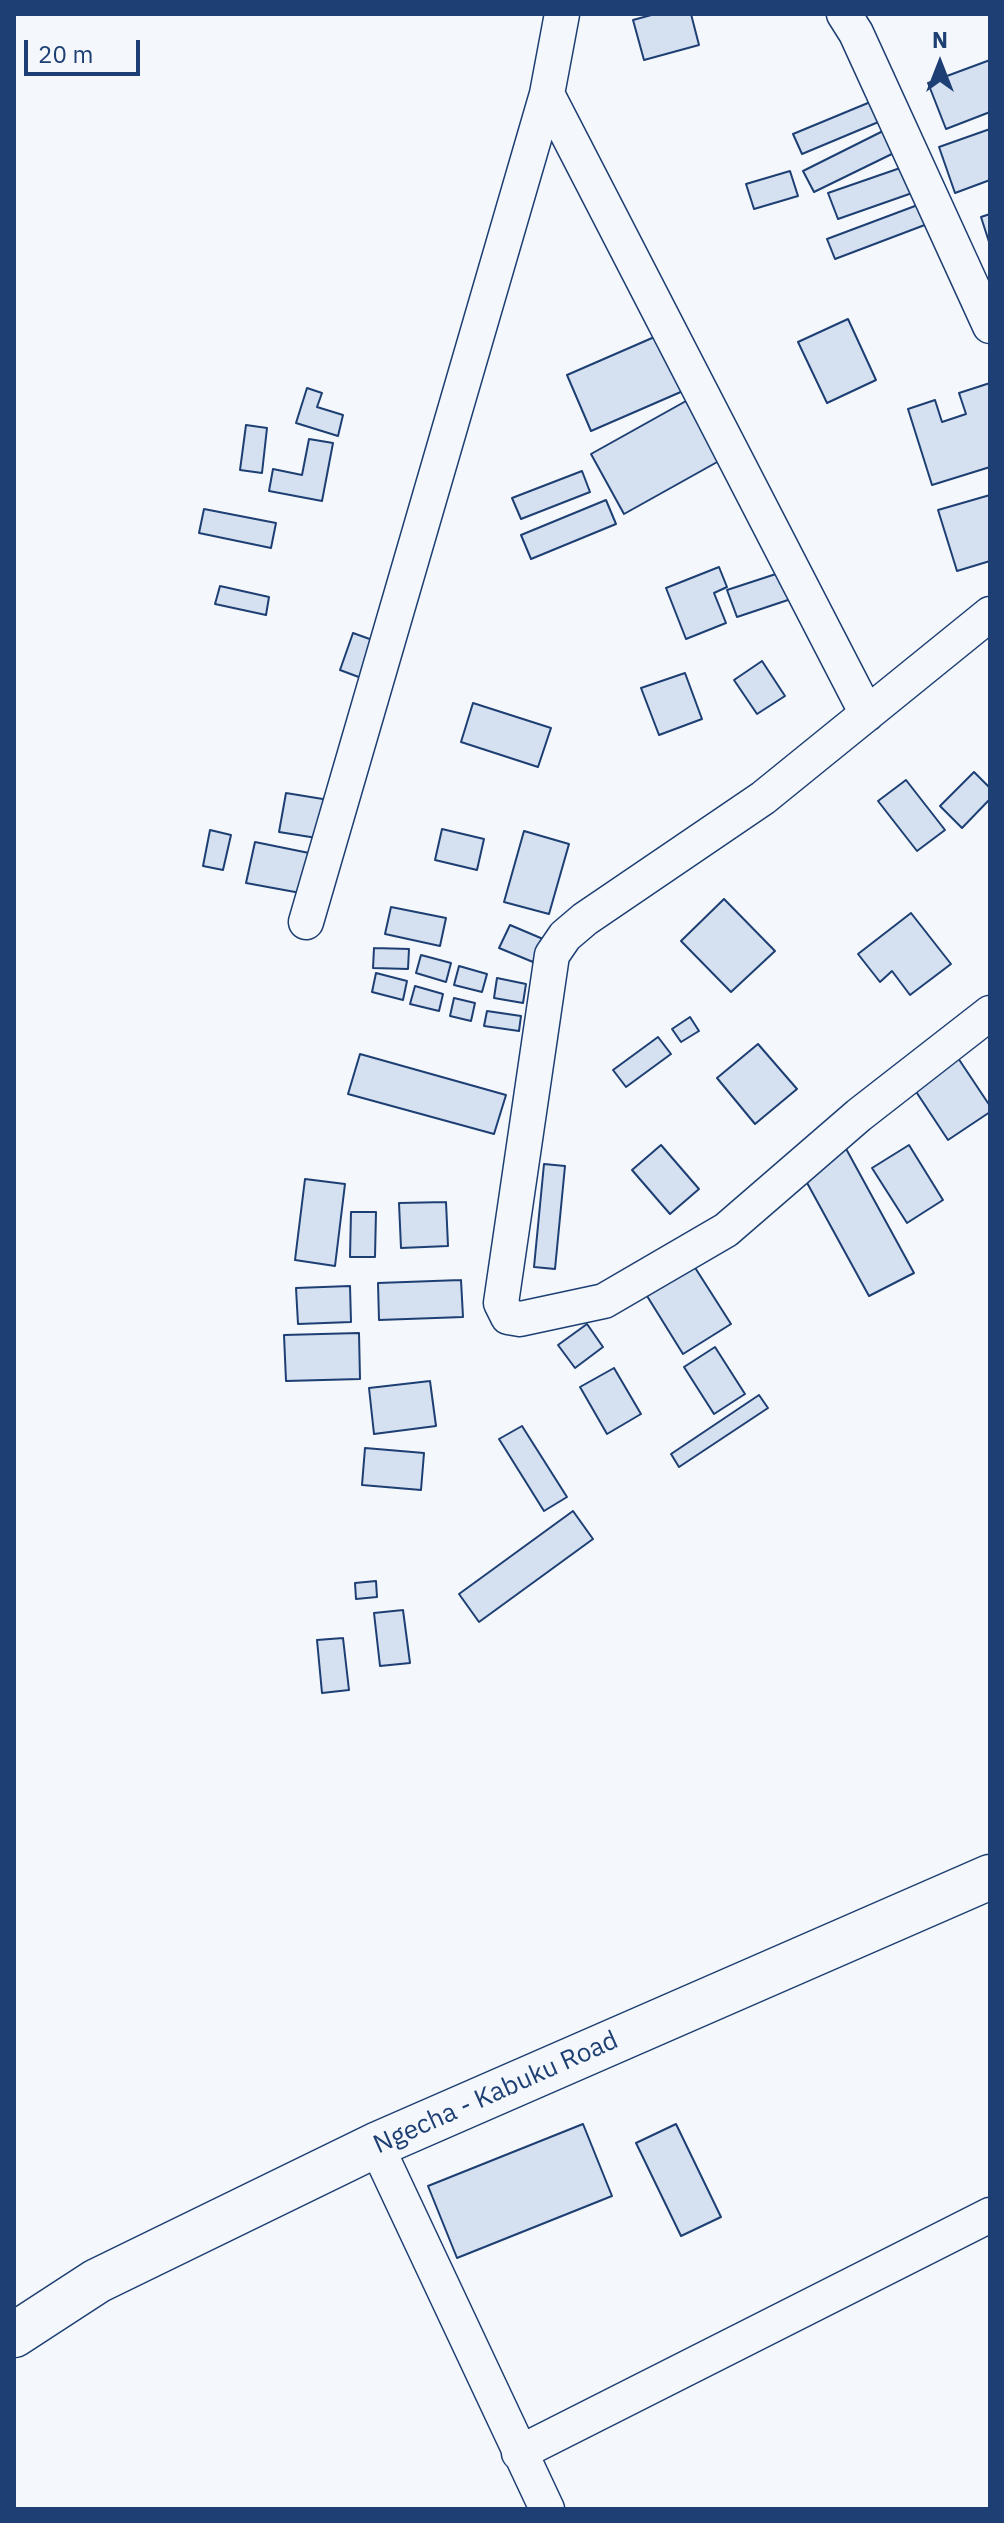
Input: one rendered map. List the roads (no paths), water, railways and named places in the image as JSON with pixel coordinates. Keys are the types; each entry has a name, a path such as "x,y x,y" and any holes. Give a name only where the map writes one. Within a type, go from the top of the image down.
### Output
{"street":[{"path":"306,922 547,94 562,14"},
{"path":"844,14 856,33 990,326"},
{"path":"547,94 867,714"},
{"path":"990,614 763,798 585,919 565,936 552,955 501,1303 508,1317 520,1319 604,1301 726,1230 859,1115 990,1013"},
{"name":"Ngecha - Kabuku Road","path":"14,2335 97,2281 376,2145 990,1877"},
{"path":"376,2145 547,2509"},
{"path":"519,2453 990,2215"}]}
